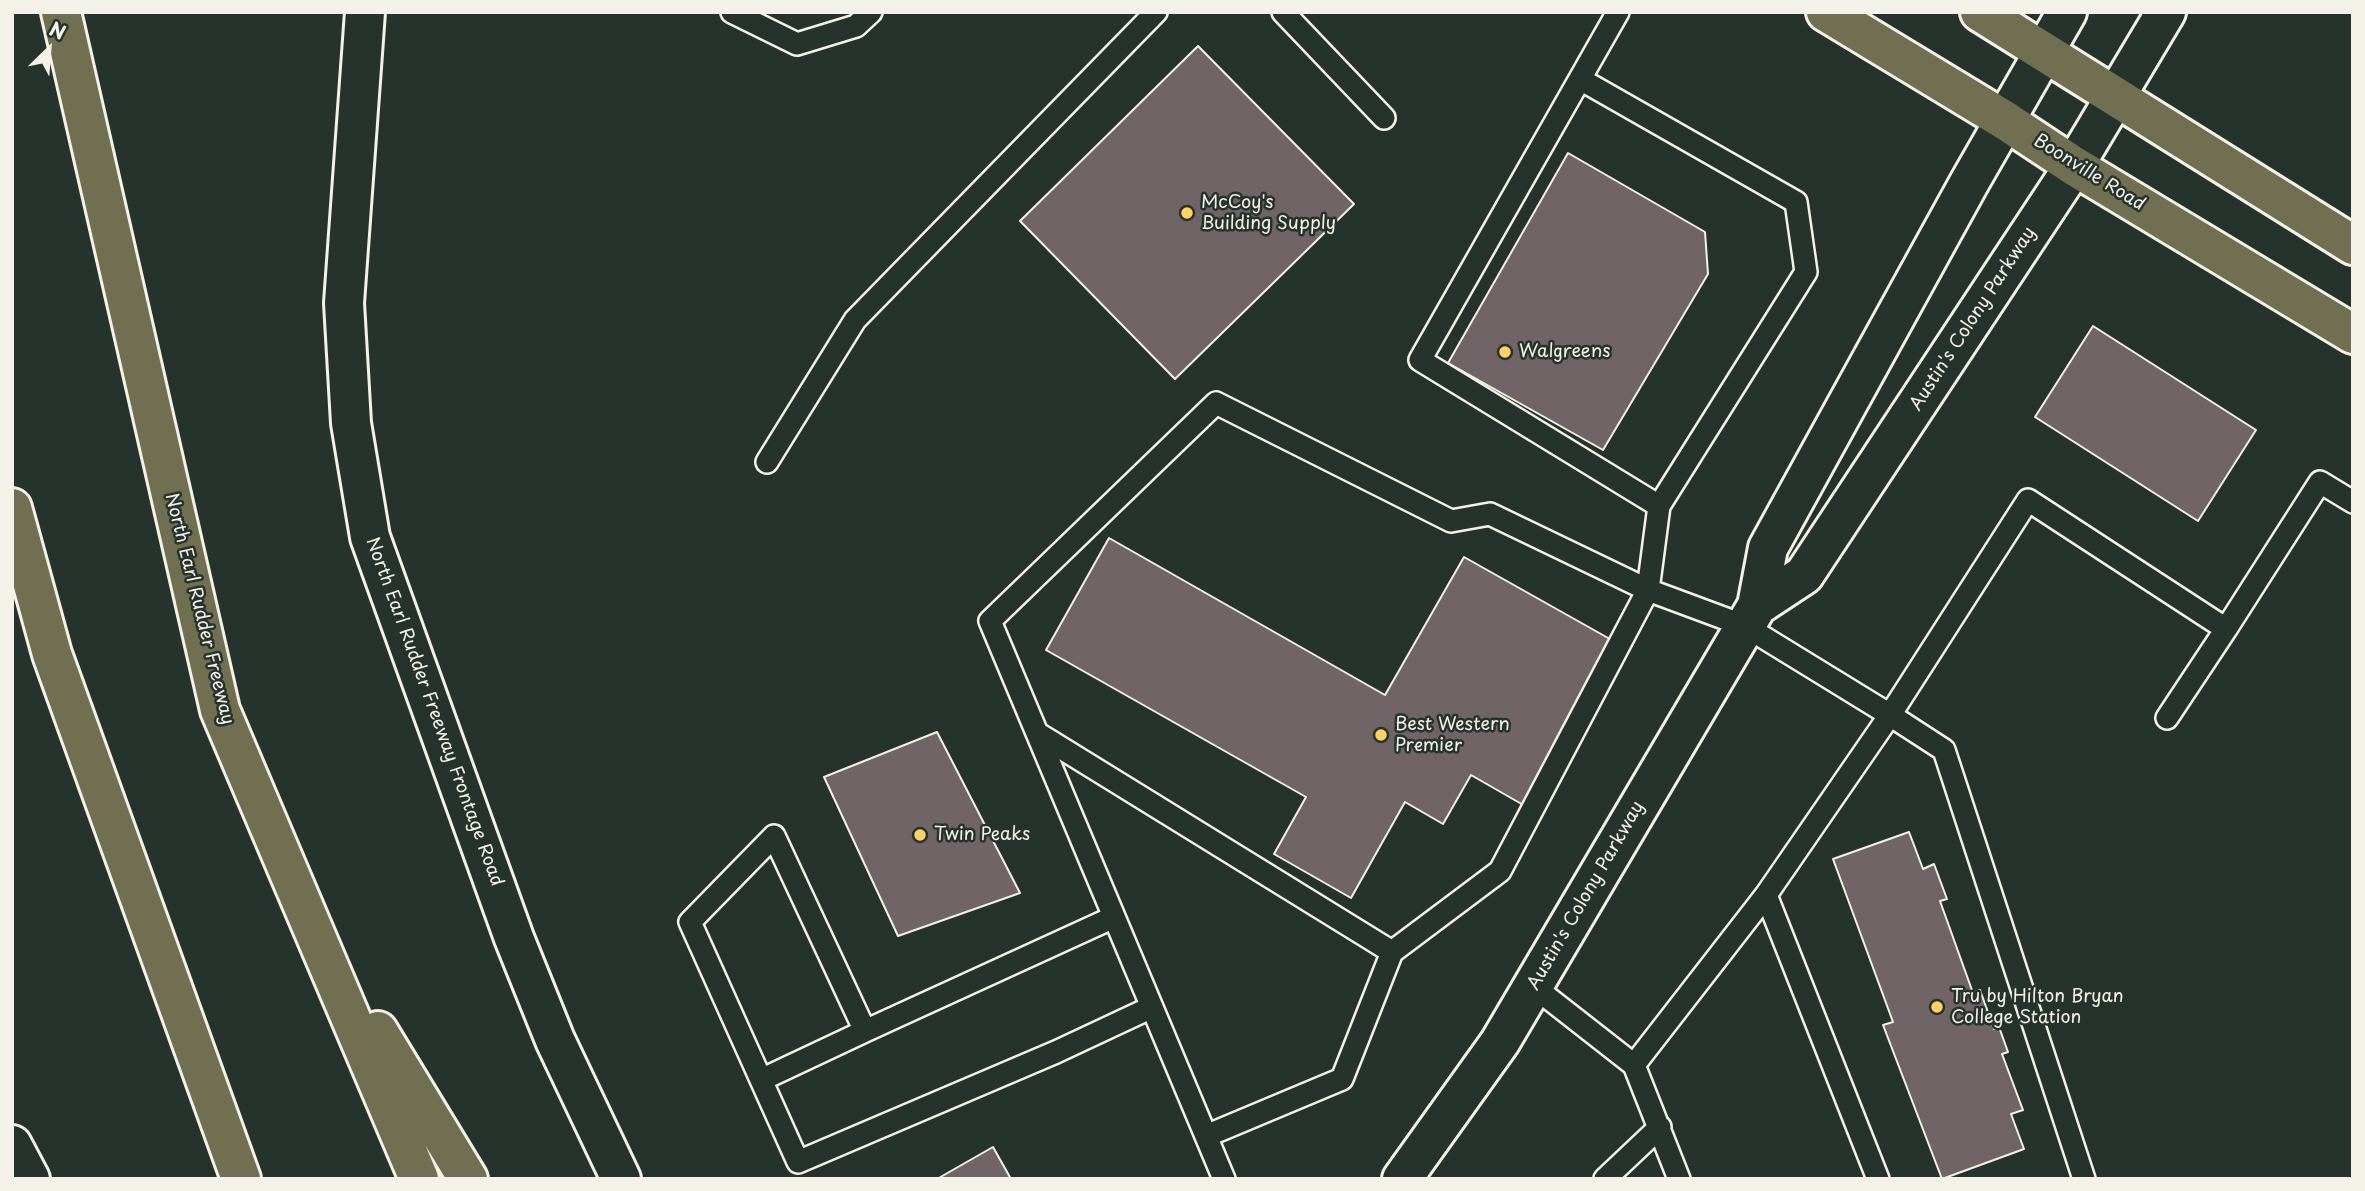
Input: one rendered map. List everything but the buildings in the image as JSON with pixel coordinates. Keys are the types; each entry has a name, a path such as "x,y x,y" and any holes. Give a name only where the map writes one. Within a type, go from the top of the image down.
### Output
{"main road":[{"name":"North Earl Rudder Freeway","path":"61,12 220,710 419,1179"},
{"name":"Boonville Road","path":"1826,12 2006,121 2074,166 2353,334"},
{"path":"1980,12 2353,245"},
{"path":"12,508 52,654 240,1179"},
{"path":"309,920 468,1179"}],"street":[{"name":"North Earl Rudder Freeway Frontage Road","path":"365,12 344,303 351,422 370,537 514,938 555,1040 621,1179"},
{"name":"Austin's Colony Parkway","path":"1402,1179 1500,1042 1751,616 1768,548 1969,183 2067,12"},
{"name":"Austin's Colony Parkway","path":"1751,616 1804,575 2074,166 2166,12"},
{"path":"12,1145 30,1179"}],"lane":[{"path":"732,12 797,44 856,26 871,12"},
{"path":"767,462 855,320 1156,12"},
{"path":"1283,12 1384,118"},
{"path":"1618,12 1420,360 1659,506"},
{"path":"1206,1136 1342,1079 1392,952 1500,871 1648,590 1659,506 1806,272 1796,202 1580,79"},
{"path":"1224,1179 990,621 1216,403 1451,522 1490,514 1648,590 1751,616 1944,750 2084,1179"},
{"path":"2167,718 2320,482 2353,502"},
{"path":"1634,1065 1766,895 1890,715 2028,500 2226,629"},
{"path":"1037,733 1392,952"},
{"path":"865,1031 774,836 690,922 798,1163 1056,1052 1152,1007"},
{"path":"1766,895 1878,1179"},
{"path":"761,1080 1114,917"},
{"path":"1533,986 1634,1065 1679,1179"},
{"path":"1605,1179 1660,1128"}],"place":[{"name":"McCoy's Building Supply","path":"1187,213"},
{"name":"Walgreens","path":"1505,352"},
{"name":"Best Western Premier","path":"1381,735"},
{"name":"Twin Peaks","path":"920,835"},
{"name":"Tru by Hilton Bryan College Station","path":"1937,1007"}]}
